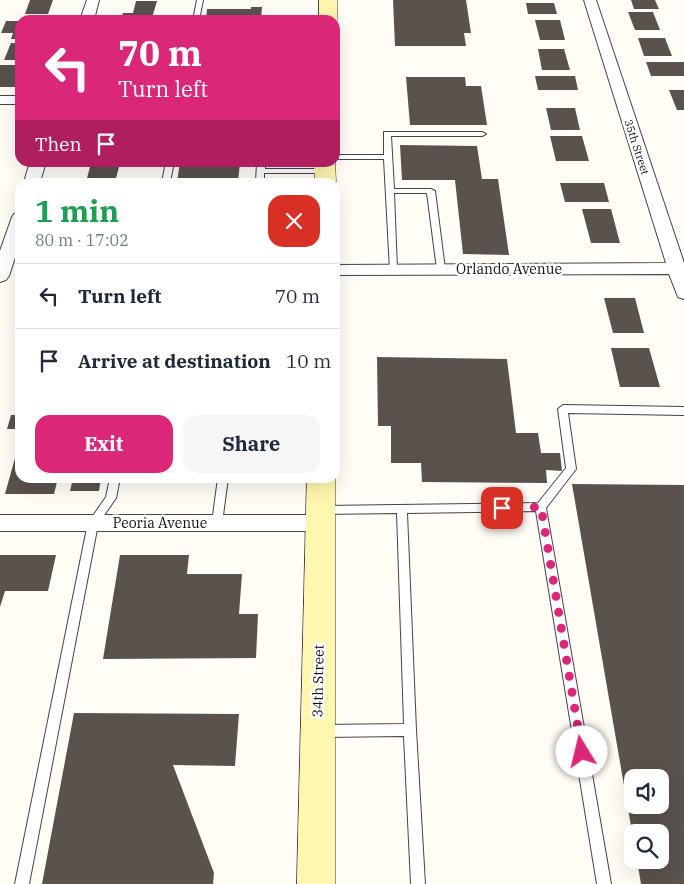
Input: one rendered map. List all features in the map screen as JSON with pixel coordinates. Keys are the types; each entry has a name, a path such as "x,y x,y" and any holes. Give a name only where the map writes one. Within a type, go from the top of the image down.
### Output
{"main road":[{"path":"328,0 328,15"},
{"name":"34th Street","path":"316,884 321,483"}],"street":[{"path":"88,15 93,0"},
{"name":"35th Street","path":"590,0 680,268 684,293"},
{"path":"0,100 15,100"},
{"path":"0,276 15,232"},
{"name":"Orlando Avenue","path":"340,270 680,268"},
{"name":"Peoria Avenue","path":"0,523 217,523 320,516"}],"lane":[{"path":"197,15 200,0"},
{"path":"393,269 387,134 482,134"},
{"path":"340,166 388,157"},
{"path":"261,167 328,168"},
{"path":"390,191 431,191 441,269"},
{"path":"604,884 541,507 571,469 563,409 684,411"},
{"path":"22,884 93,523 112,498 114,483"},
{"path":"217,523 222,483"},
{"path":"320,516 402,509 541,507"},
{"path":"402,509 418,884"},
{"path":"317,731 410,730"}],"building":[{"path":"30,0 53,0 48,14 25,14"},
{"path":"393,0 466,0 471,33 464,33 466,46 395,46"},
{"path":"631,0 655,0 659,9 634,9"},
{"path":"136,1 157,1 153,15 122,15 123,13 133,13"},
{"path":"526,3 554,3 557,14 528,14"},
{"path":"251,7 262,7 261,15 206,15 207,9 251,9"},
{"path":"628,12 653,12 660,30 635,30"},
{"path":"535,20 560,20 565,40 540,40"},
{"path":"6,21 15,21 15,39 11,39 13,33 1,33"},
{"path":"638,38 665,38 672,56 644,56"},
{"path":"11,43 15,43 15,60 4,60"},
{"path":"538,49 564,49 570,70 542,70"},
{"path":"646,62 684,62 684,76 651,76"},
{"path":"0,65 15,65 15,87 0,87"},
{"path":"535,76 575,76 578,90 538,90"},
{"path":"406,77 465,77 466,86 481,86 487,125 410,125"},
{"path":"669,90 684,90 684,110 677,110"},
{"path":"546,108 575,108 580,130 551,130"},
{"path":"550,136 582,136 589,161 556,161"},
{"path":"400,145 477,146 482,179 498,179 509,255 463,254 455,180 402,180"},
{"path":"90,167 119,167 116,178 87,178"},
{"path":"179,167 240,167 238,178 178,178"},
{"path":"560,183 604,183 609,202 565,202"},
{"path":"582,209 611,209 620,243 591,243"},
{"path":"604,298 635,298 644,333 613,333"},
{"path":"611,348 649,348 660,387 620,387"},
{"path":"377,357 507,359 516,433 538,433 541,453 560,453 562,471 546,470 547,483 422,482 421,463 391,463 391,426 378,426"},
{"path":"11,415 15,415 15,429 7,429"},
{"path":"15,458 15,483 57,483 54,494 5,494"},
{"path":"72,483 100,483 99,491 70,491"},
{"path":"572,484 684,485 684,884 641,884 638,869 669,869 669,824 631,824 629,814 669,814 669,769 624,769 624,786"},
{"path":"0,555 56,555 48,591 5,591 0,607"},
{"path":"120,555 189,555 187,574 242,574 239,614 258,614 256,658 103,659"},
{"path":"74,713 239,714 235,766 173,765 214,873 213,884 42,884"}],"route":[{"path":"502,508 541,507 582,752"}]}
